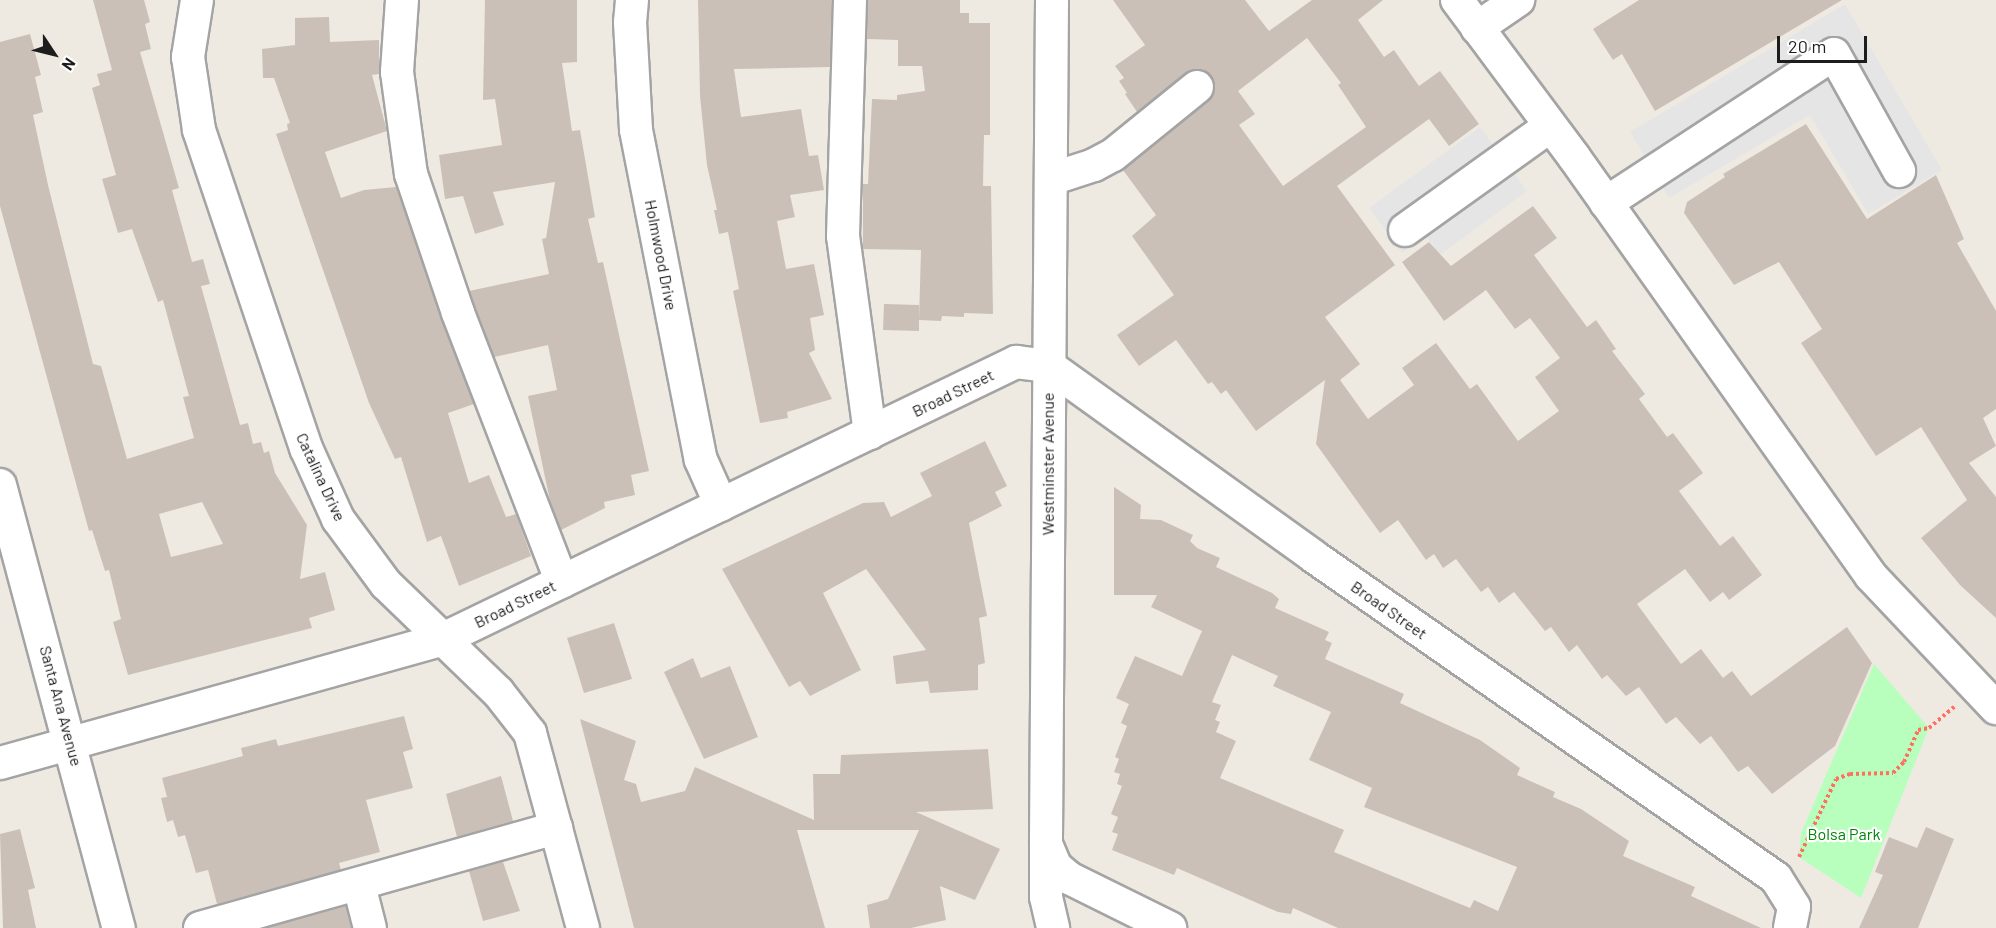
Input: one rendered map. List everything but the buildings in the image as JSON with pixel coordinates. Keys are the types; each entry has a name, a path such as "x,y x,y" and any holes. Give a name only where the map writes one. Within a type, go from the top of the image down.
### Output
{"street":[{"name":"Catalina Drive","path":"197,0 188,57 199,130 306,448 338,519 386,584 441,640 498,692 530,733 583,928"},
{"path":"402,0 397,72 411,174 458,313 562,582"},
{"name":"Holmwood Drive","path":"633,0 630,22 636,130 701,460 721,506"},
{"path":"850,0 843,236 870,433"},
{"name":"Westminster Avenue","path":"1052,0 1046,897 1053,928"},
{"path":"1457,0 1606,203 1871,576 1996,708"},
{"path":"1477,28 1518,0"},
{"path":"1606,203 1834,54 1899,171"},
{"path":"1051,179 1094,165 1113,155 1197,87"},
{"path":"1405,230 1550,126"},
{"name":"Broad Street","path":"0,763 441,640 1016,362 1049,366 1295,544 1776,878 1792,917"},
{"name":"Santa Ana Avenue","path":"0,485 119,928"},
{"path":"200,928 556,828"},
{"path":"1046,844 1056,867 1069,878 1170,928"},
{"path":"359,885 370,928"}],"path":[{"path":"1799,857 1836,779 1850,774 1893,773 1904,762 1917,730 1929,728"}],"green space":[{"name":"Bolsa Park","path":"1874,664 1929,728 1861,898 1799,857 1801,833"}],"shaded area":[{"path":"1845,4 1942,170 1868,214 1810,115 1669,198 1630,132"},
{"path":"1480,127 1527,191 1440,255 1426,236 1402,253 1369,208"}]}
